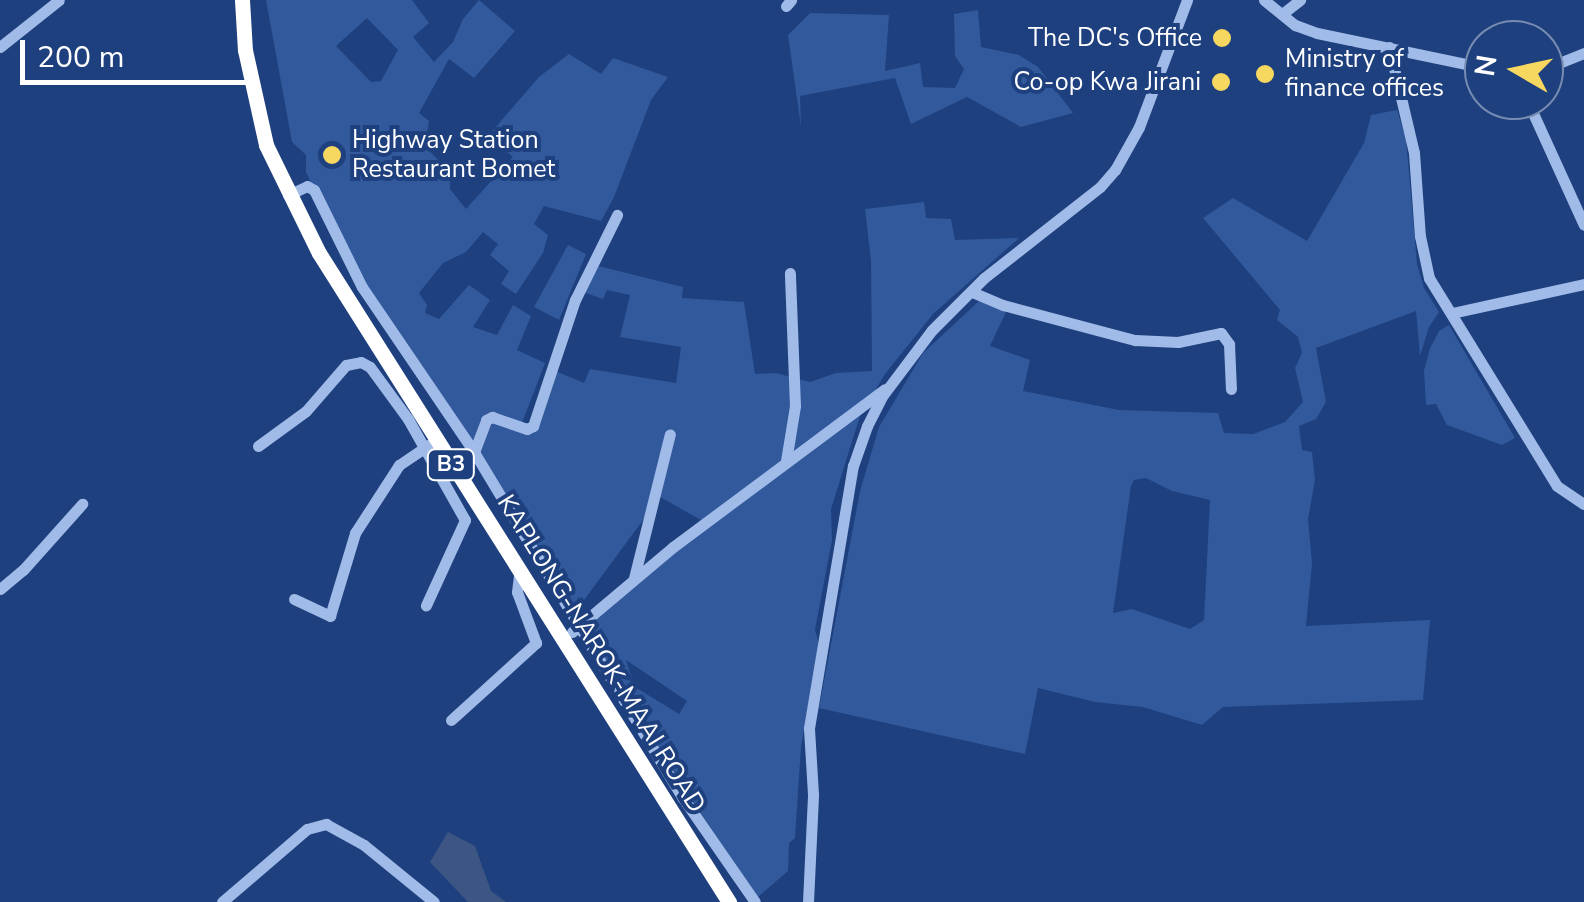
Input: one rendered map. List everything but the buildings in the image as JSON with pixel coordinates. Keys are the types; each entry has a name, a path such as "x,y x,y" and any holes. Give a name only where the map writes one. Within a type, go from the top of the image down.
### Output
{"highway":[{"name":"KAPLONG-NAROK-MAAI ROAD","path":"242,0 254,99 266,145 318,253 430,444 454,468 729,902"}],"street":[{"path":"0,47 59,0"},
{"path":"808,902 813,794 809,728 854,466 867,426 889,386 932,330 1115,170 1140,127 1187,0"},
{"path":"1264,0 1307,30 1464,64"},
{"path":"1282,14 1300,0"},
{"path":"1389,47 1414,153 1424,259 1430,278 1556,486 1584,504"},
{"path":"1537,120 1583,220"},
{"path":"288,195 311,187 373,306 474,452 683,798 755,902"},
{"path":"454,468 474,452 486,420 492,417 527,430 533,426 574,300 617,215"},
{"path":"318,253 337,241"},
{"path":"786,461 795,406 790,274"},
{"path":"1452,312 1584,284"},
{"path":"972,292 1003,305 1135,340 1178,342 1221,333 1229,344 1231,388"},
{"path":"258,446 306,411 346,365 361,362 382,382 430,444 465,520 426,604"},
{"path":"561,642 634,578 889,386"},
{"path":"634,578 670,434"},
{"path":"294,598 329,617 356,534 399,465 430,444"},
{"path":"0,589 24,570 82,504"},
{"path":"451,720 536,643 517,592 520,576"},
{"path":"667,806 683,798"},
{"path":"222,902 306,829 326,824 364,846 434,902"}],"shaded area":[{"path":"266,0 412,0 429,23 413,37 434,62 453,42 463,19 479,0 515,31 474,78 449,59 419,113 429,121 425,146 450,173 450,189 466,209 513,157 488,136 539,77 569,54 601,74 613,58 668,77 651,100 601,221 544,206 534,224 548,235 543,253 516,294 501,284 509,271 490,255 498,244 483,232 466,252 443,263 419,293 427,305 425,313 439,319 469,285 490,300 473,327 497,335 513,305 531,316 517,350 545,363 522,423 489,415 473,442 351,263 306,172 306,155 292,142","holes":["367,18 398,50 381,81 371,82 336,46"]},
{"path":"978,10 981,47 1019,55 1038,67 1073,113 1021,127 967,97 911,124 895,78 800,96 801,127 788,35 810,13 889,15 885,71 920,63 923,87 955,88 964,69 955,56 954,14"},
{"path":"1397,110 1406,139 1417,264 1424,288 1439,312 1429,327 1420,356 1416,311 1316,348 1326,402 1316,419 1299,426 1302,450 1312,452 1315,480 1308,519 1312,563 1306,626 1430,620 1423,700 1223,707 1202,725 1143,707 1095,702 1038,688 1025,754 819,708 860,491 879,427 923,353 979,301 1006,312 990,346 1030,360 1023,391 1119,410 1218,413 1224,433 1253,434 1285,422 1303,402 1295,368 1302,353 1298,337 1277,320 1280,310 1203,218 1233,198 1307,241 1364,143 1371,115","holes":["1146,478 1172,491 1210,500 1204,620 1190,629 1132,609 1113,613 1131,486 1134,480"]},
{"path":"924,202 926,218 951,219 955,240 1019,238 933,314 885,374 860,416 831,509 832,540 815,630 819,644 801,747 795,838 789,843 788,871 758,897 675,775 585,628 597,619 594,607 701,520 660,497 576,611 478,452 493,422 531,435 553,370 584,383 590,369 676,383 681,347 620,337 630,295 607,290 603,299 583,292 594,265 683,287 682,298 744,302 755,374 776,373 810,382 836,373 872,371 871,261 865,209","holes":["626,660 687,701 679,714 635,687"]},
{"path":"568,245 586,254 559,320 534,307"},
{"path":"1449,325 1515,438 1502,445 1447,425 1436,404 1426,405 1424,371 1430,348 1439,331"},
{"path":"448,832 475,846 491,891 506,902 468,902 430,862"}],"place":[{"name":"The DC's Office","path":"1222,38"},
{"name":"Ministry of finance offices","path":"1265,74"},
{"name":"Co-op Kwa Jirani","path":"1221,82"},
{"name":"Highway Station Restaurant Bomet","path":"332,155"}]}
